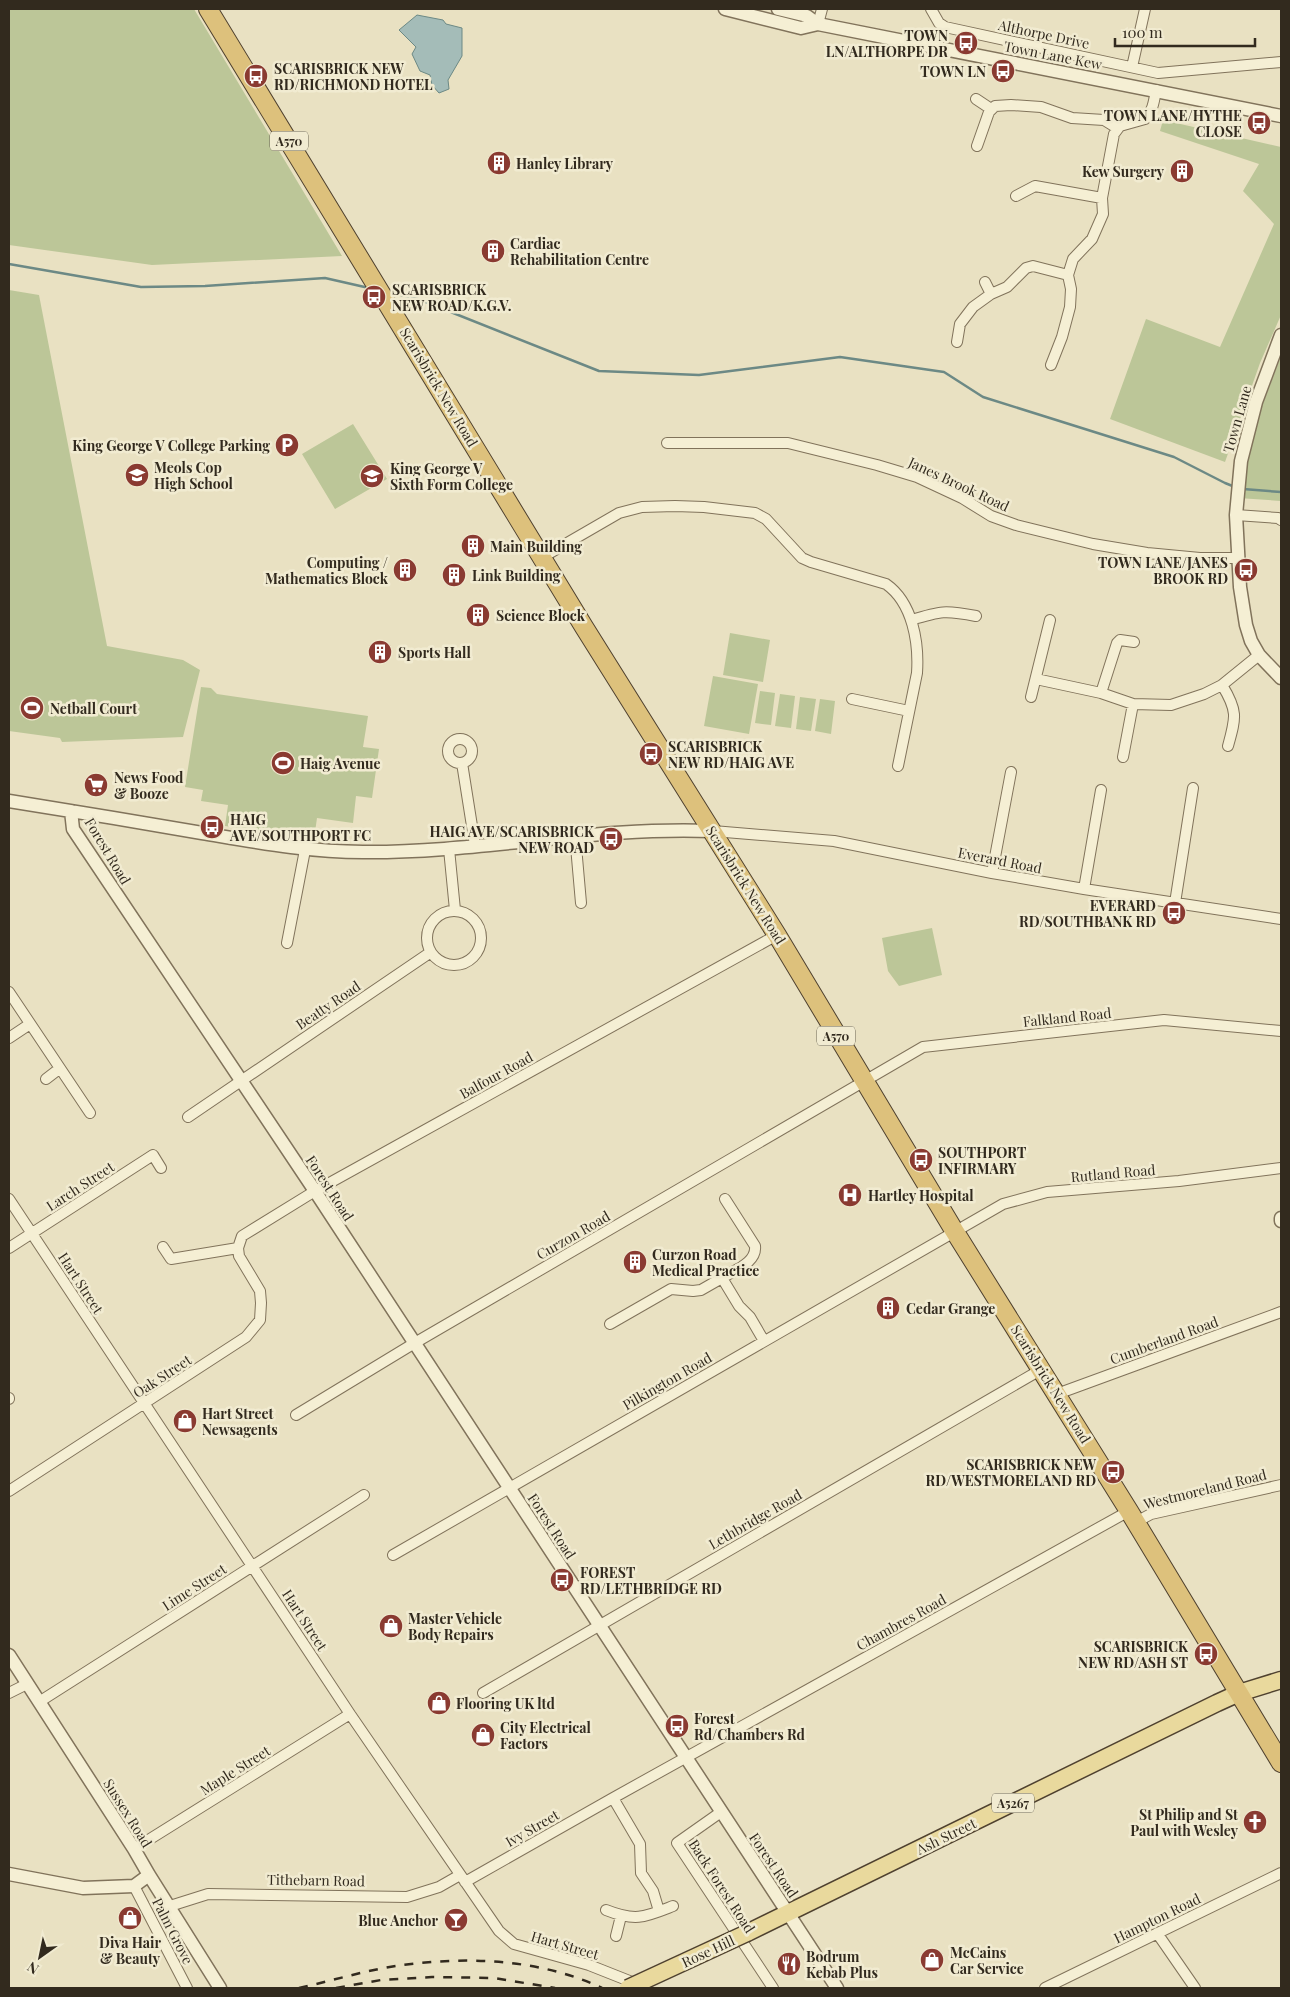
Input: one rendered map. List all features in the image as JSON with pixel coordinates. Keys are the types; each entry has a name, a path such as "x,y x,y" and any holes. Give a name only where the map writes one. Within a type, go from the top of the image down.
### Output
{"highway":[{"name":"Scarisbrick New Road","path":"208,9 590,635 777,935 956,1232 1042,1369 1281,1763"}],"main road":[{"name":"A5267","path":"1238,1693 1281,1680"},
{"name":"Ash Street","path":"789,1914 1238,1693"},
{"name":"Rose Hill","path":"632,1986 789,1914"}],"street":[{"name":"Town Lane Kew","path":"725,9 801,28 818,24 1281,116"},
{"name":"Town Lane Kew","path":"778,9 807,16 818,24"},
{"path":"818,24 822,9"},
{"name":"Althorpe Drive","path":"931,9 939,24 945,27 1158,73 1281,62"},
{"path":"1132,67 1145,9"},
{"path":"1051,365 1062,337 1070,306 1071,289 1068,275 1073,259 1092,239 1103,214 1102,198 1114,134 1117,128 1145,119 1148,116 1156,90"},
{"path":"976,99 991,109"},
{"path":"977,146 991,109 996,106 1011,104 1041,107 1072,118 1104,120 1117,128"},
{"path":"1016,196 1035,186 1102,198"},
{"path":"957,342 960,324 966,314 982,299 1007,287 1026,268 1033,266 1068,275"},
{"path":"985,282 991,294"},
{"name":"Town Lane","path":"1281,335 1256,402 1241,461 1236,515 1243,612 1251,641 1259,655 1281,678"},
{"name":"Janes Brook Road","path":"667,443 788,443 877,465 916,477 962,498 991,516 1016,525 1093,544 1147,553 1200,558 1239,558"},
{"path":"543,557 619,513 642,507 694,506 756,513 766,519 802,558 886,584 902,599 911,620 918,658 917,673 898,766"},
{"path":"1236,515 1278,518 1281,520"},
{"path":"911,620 941,611 976,616"},
{"path":"1031,697 1050,620"},
{"path":"1101,693 1117,643 1120,640 1134,642"},
{"path":"1036,679 1101,693 1133,704 1170,705 1204,694 1222,685 1259,655"},
{"path":"1222,685 1235,710 1235,723 1228,746"},
{"path":"852,699 909,711"},
{"path":"1123,756 1133,704"},
{"path":"462,763 476,845"},
{"path":"992,873 1011,772"},
{"path":"1175,903 1192,788"},
{"path":"1084,889 1101,790"},
{"path":"9,801 305,850 364,852 449,849 575,835 679,830 713,831"},
{"name":"Forest Road","path":"71,810 73,829 315,1191 413,1344 837,1988"},
{"name":"Everard Road","path":"713,831 834,841 992,873 1281,919"},
{"path":"575,835 581,903"},
{"path":"449,849 455,910"},
{"path":"287,943 305,850"},
{"path":"455,910 464,912 472,917 482,933 482,943 478,952 464,964 455,965 445,964 437,959 431,952 427,936 429,928 439,915 455,910"},
{"name":"Balfour Road","path":"238,1248 242,1236 315,1191 777,935"},
{"name":"Beatty Road","path":"240,1081 431,952"},
{"path":"9,992 90,1113"},
{"name":"Falkland Road","path":"864,1080 923,1047 1164,1020 1281,1031"},
{"path":"9,1038 30,1024"},
{"path":"46,1079 59,1069"},
{"name":"Curzon Road","path":"296,1415 413,1344 864,1080"},
{"path":"188,1117 240,1081"},
{"name":"Larch Street","path":"9,1248 153,1155 161,1168"},
{"name":"Rutland Road","path":"956,1232 1003,1204 1047,1192 1179,1181 1281,1168"},
{"name":"Hart Street","path":"9,1199 350,1714 499,1931 514,1944 608,1972 632,1986"},
{"path":"610,1324 671,1289 701,1290 752,1259 756,1252 755,1246 725,1199"},
{"name":"Pilkington Road","path":"393,1555 956,1232"},
{"path":"163,1247 171,1260 238,1248"},
{"name":"Oak Street","path":"9,1491 246,1338 260,1320 260,1291 239,1256 238,1248"},
{"path":"722,1278 739,1306 750,1317 764,1341"},
{"name":"Cumberland Road","path":"1056,1394 1281,1312"},
{"name":"Lethbridge Road","path":"484,1693 1042,1369"},
{"name":"Westmoreland Road","path":"1132,1517 1281,1485"},
{"name":"Lime Street","path":"39,1702 364,1495"},
{"name":"Chambres Road","path":"613,1798 1132,1517"},
{"name":"Sussex Road","path":"9,1655 134,1849 220,1988"},
{"path":"9,1694 27,1684"},
{"name":"Maple Street","path":"134,1849 350,1714"},
{"path":"613,1798 640,1844 641,1874 653,1891 659,1911"},
{"name":"Ivy Street","path":"462,1879 613,1798"},
{"name":"Back Forest Road","path":"721,1812 677,1843 773,1988"},
{"name":"Hampton Road","path":"1045,1988 1281,1873"},
{"path":"9,1874 83,1888 134,1886 149,1875"},
{"name":"Tithebarn Road","path":"170,1906 208,1894 408,1897 462,1879"},
{"name":"Palm Grove","path":"134,1886 188,1988"},
{"path":"606,1910 621,1916 644,1918 673,1906"},
{"path":"616,1936 621,1916"},
{"path":"1157,1933 1195,1988"}],"green space":[{"path":"9,9 194,9 342,256 152,265 9,245"},
{"path":"1163,120 1281,147 1281,315 1260,363 1225,462 1110,419 1146,319 1220,347 1274,224 1243,191 1259,164 1160,131"},
{"path":"9,290 39,295 107,646 183,660 200,670 183,737 62,742 60,738 9,731"},
{"path":"1281,356 1281,501 1238,498 1241,461"},
{"path":"353,424 387,479 335,509 302,454"},
{"path":"730,633 770,640 763,682 723,675"},
{"path":"713,676 758,684 749,734 704,726"},
{"name":"Haig Avenue","path":"201,687 211,688 217,694 368,716 363,747 379,749 372,798 356,796 353,823 317,818 314,839 225,826 228,805 201,801 203,790 185,787"},
{"path":"760,691 775,693 771,725 755,723"},
{"path":"780,694 795,696 791,728 775,726"},
{"path":"800,697 816,699 811,731 796,729"},
{"path":"820,699 835,701 831,734 815,731"},
{"path":"932,928 942,975 899,986 888,971 882,938"}],"water":[{"path":"417,15 443,20 446,24 462,28 462,56 448,80 449,89 439,93 432,85 430,75 420,71 412,54 416,47 399,30"}],"waterway":[{"path":"9,264 141,287 205,286 325,278 369,288"},
{"path":"389,292 418,299 599,371 699,375 840,357 944,372 983,397 1174,457 1235,487"},
{"path":"1243,489 1281,492"}],"railway":[{"path":"299,1988 396,1966 448,1961 500,1962 527,1965 552,1970 602,1988"},
{"path":"336,1988 381,1980 432,1977 494,1978 555,1988"}],"place":[{"name":"TOWN LN/ALTHORPE DR","path":"966,43"},
{"name":"TOWN LN","path":"1003,71"},
{"name":"SCARISBRICK NEW RD/RICHMOND HOTEL","path":"256,76"},
{"name":"TOWN LANE/HYTHE CLOSE","path":"1259,123"},
{"name":"Hanley Library","path":"499,163"},
{"name":"Kew Surgery","path":"1182,171"},
{"name":"Cardiac Rehabilitation Centre","path":"493,251"},
{"name":"SCARISBRICK NEW ROAD/K.G.V.","path":"374,297"},
{"name":"King George V College Parking","path":"287,445"},
{"name":"Meols Cop High School","path":"137,475"},
{"name":"King George V Sixth Form College","path":"372,476"},
{"name":"Main Building","path":"473,546"},
{"name":"Computing / Mathematics Block","path":"405,570"},
{"name":"TOWN LANE/JANES BROOK RD","path":"1246,570"},
{"name":"Link Building","path":"454,575"},
{"name":"Science Block","path":"478,615"},
{"name":"Sports Hall","path":"380,652"},
{"name":"Netball Court","path":"32,708"},
{"name":"SCARISBRICK NEW RD/HAIG AVE","path":"651,754"},
{"name":"Haig Avenue","path":"283,763"},
{"name":"News Food & Booze","path":"96,785"},
{"name":"HAIG AVE/SOUTHPORT FC","path":"212,827"},
{"name":"HAIG AVE/SCARISBRICK NEW ROAD","path":"611,839"},
{"name":"EVERARD RD/SOUTHBANK RD","path":"1174,913"},
{"name":"SOUTHPORT INFIRMARY","path":"921,1160"},
{"name":"Hartley Hospital","path":"850,1195"},
{"name":"Curzon Road Medical Practice","path":"635,1262"},
{"name":"Cedar Grange","path":"888,1308"},
{"name":"Hart Street Newsagents","path":"185,1421"},
{"name":"SCARISBRICK NEW RD/WESTMORELAND RD","path":"1113,1472"},
{"name":"FOREST RD/LETHBRIDGE RD","path":"562,1580"},
{"name":"Master Vehicle Body Repairs","path":"391,1626"},
{"name":"SCARISBRICK NEW RD/ASH ST","path":"1206,1654"},
{"name":"Flooring UK ltd","path":"439,1703"},
{"name":"Forest Rd/Chambers Rd","path":"677,1726"},
{"name":"City Electrical Factors","path":"483,1735"},
{"name":"St Philip and St Paul with Wesley","path":"1255,1822"},
{"name":"Diva Hair & Beauty","path":"130,1918"},
{"name":"Blue Anchor","path":"456,1920"},
{"name":"McCains Car Service","path":"932,1960"},
{"name":"Bodrum Kebab Plus","path":"789,1964"}]}
